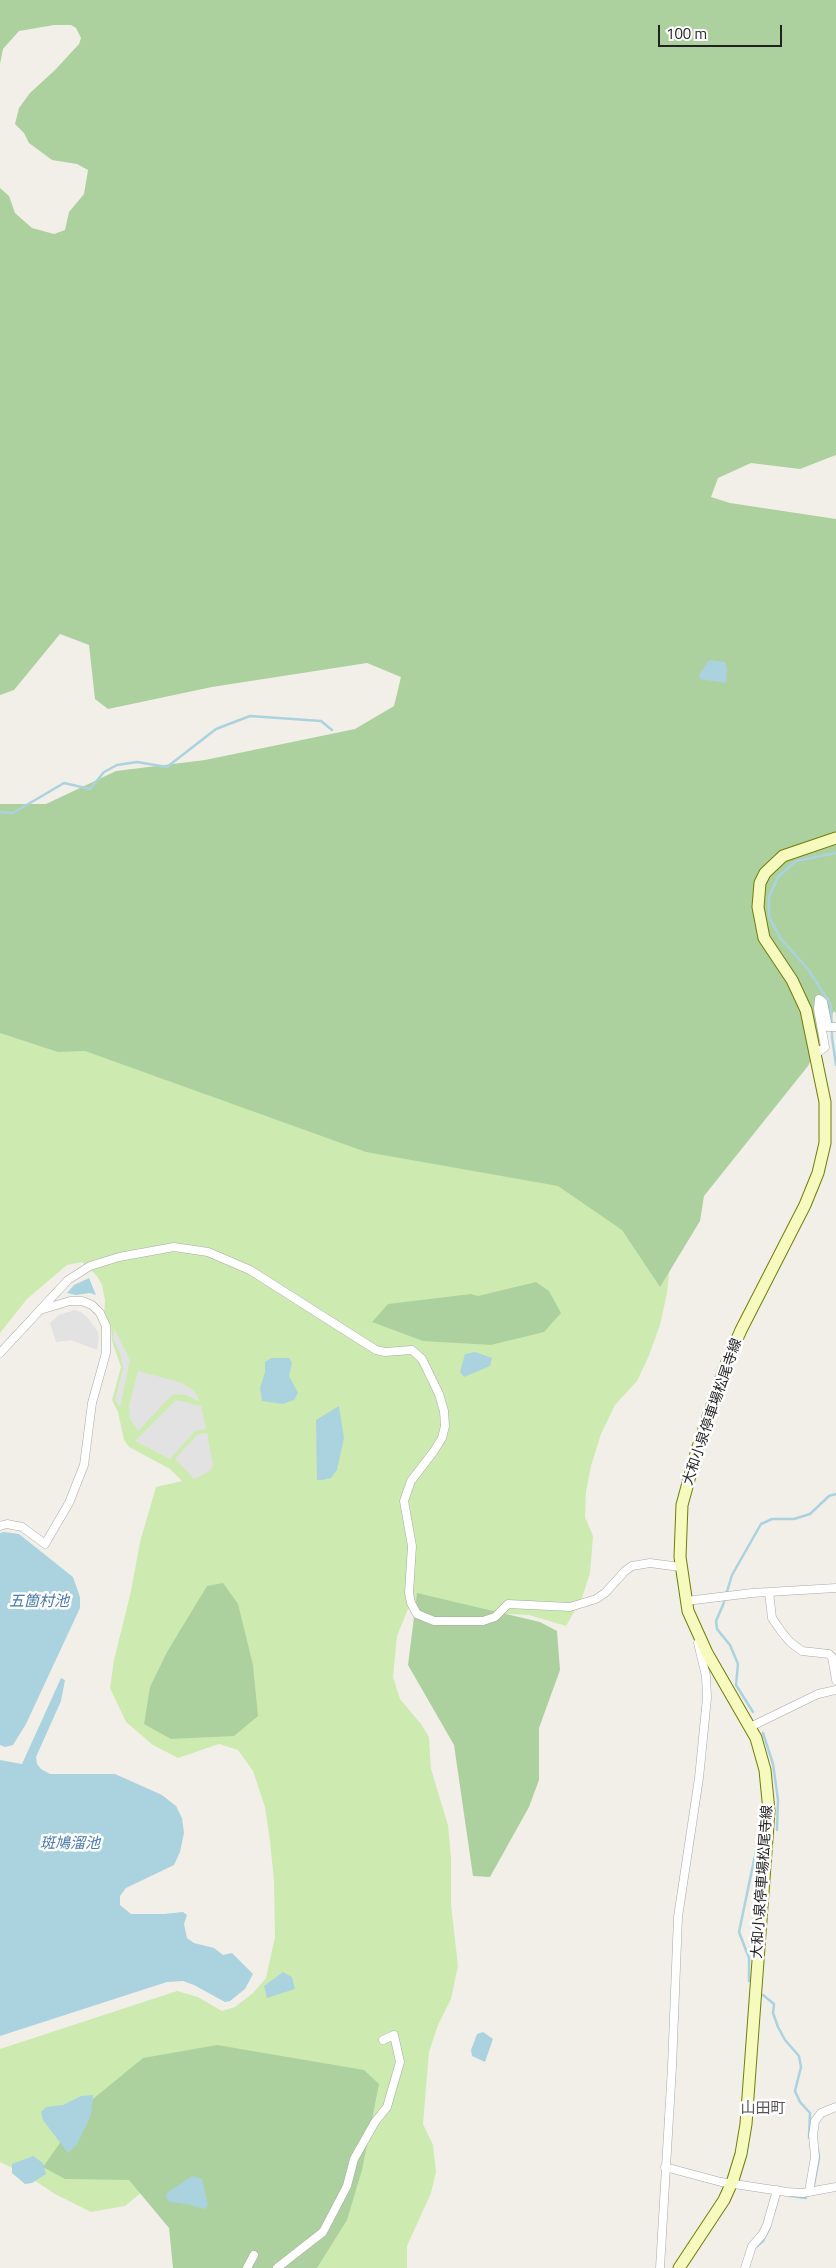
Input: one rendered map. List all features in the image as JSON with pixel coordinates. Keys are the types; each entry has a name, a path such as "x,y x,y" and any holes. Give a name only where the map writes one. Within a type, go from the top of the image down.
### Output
{"main road":[{"name":"大和小泉停車場松尾寺線","path":"679,2268 691,2246 717,2212 731,2184 741,2154 746,2124 769,1826 769,1799 765,1770 750,1727 694,1627 686,1601 680,1566 682,1505 697,1450 724,1369 741,1330 805,1205 822,1158 826,1115 822,1083 806,1010 800,994 764,938 759,918 758,893 765,873 783,856 836,838"}],"street":[{"path":"816,1054 825,1047 818,1009 819,999 823,1002 832,1027"},
{"path":"0,1353 68,1280 90,1266 137,1254 186,1248 208,1252 250,1270 376,1350 385,1352 412,1350 418,1353 439,1394 444,1411 445,1426 442,1438 434,1451 411,1481 404,1501 412,1546 409,1583 411,1603 416,1614 424,1618 447,1622 484,1621 494,1617 508,1604 570,1606 596,1599 605,1593 632,1566 650,1563 680,1566"},
{"path":"0,1526 7,1524 22,1527 45,1544 69,1503 84,1465 92,1403 106,1352 106,1326 100,1313 92,1305 82,1301 70,1301 40,1310"},
{"path":"686,1601 769,1592 836,1588"},
{"path":"769,1592 772,1618 790,1642 802,1650 829,1654 835,1659 836,1680"},
{"path":"660,2268 672,2067 678,1918 699,1778 707,1692 706,1676 694,1627"},
{"path":"750,1727 818,1694 836,1690"},
{"path":"277,2268 324,2232 347,2186 354,2159 375,2122 387,2107 400,2062 394,2035 383,2040"},
{"path":"809,2192 816,2157 813,2138 817,2116 836,2107"},
{"path":"666,2167 731,2184 777,2190 809,2192 836,2186"},
{"path":"745,2268 752,2246 767,2226 777,2190"},
{"path":"248,2268 254,2254"}],"green space":[{"path":"0,0 836,0 836,455 800,469 751,463 718,478 711,497 730,503 836,519 836,1013 834,1011 808,1066 704,1196 700,1221 660,1287 622,1230 558,1186 366,1152 85,1051 58,1052 0,1033 0,804 46,804 116,771 205,760 355,729 394,706 401,677 367,663 212,687 108,709 95,699 89,645 60,634 14,690 0,695 0,188 9,196 15,213 32,228 54,234 65,230 69,212 84,194 88,170 77,164 52,160 29,143 24,133 15,124 19,108 30,93 79,44 81,38 76,28 71,25 54,25 19,31 3,49 0,64"},
{"path":"0,1005 498,1141 672,1246 667,1293 660,1325 648,1358 637,1381 615,1405 601,1434 591,1466 586,1492 585,1517 593,1536 590,1573 582,1598 566,1626 529,1615 408,1609 397,1636 393,1677 400,1699 421,1724 429,1737 431,1769 448,1825 451,1857 451,1904 458,1966 451,1999 438,2025 429,2052 423,2124 433,2145 436,2172 431,2193 407,2246 407,2268 291,2268 159,2178 125,2206 91,2212 55,2194 23,2173 0,2162 0,2049 177,1991 198,1997 222,2011 235,2007 253,1993 266,1978 275,1937 274,1881 270,1841 265,1807 253,1771 238,1750 219,1744 178,1758 153,1745 126,1722 110,1688 114,1660 131,1591 140,1542 156,1487 182,1481 170,1469 129,1447 124,1440 118,1412 112,1400 121,1367 112,1341 111,1326 104,1316 105,1301 102,1285 97,1276 82,1262 67,1265 27,1299 0,1333"},
{"path":"536,1282 549,1291 561,1313 544,1332 491,1345 423,1341 372,1322 388,1304 471,1294 478,1296"},
{"path":"223,1583 238,1604 253,1665 258,1716 234,1736 171,1739 144,1724 150,1687 167,1652 207,1586"},
{"path":"417,1593 540,1622 557,1631 560,1670 539,1728 539,1780 529,1807 490,1877 473,1876 454,1745 408,1665"},
{"path":"217,2045 364,2070 379,2084 362,2170 347,2220 317,2268 173,2268 169,2228 129,2180 65,2179 43,2167 88,2103 143,2058"}],"shaded area":[{"path":"74,1310 81,1312 88,1318 98,1332 97,1350 71,1340 56,1342 50,1323 59,1315"},
{"path":"114,1328 130,1360 120,1407 115,1400 123,1368 120,1353 113,1339"},
{"path":"138,1371 182,1383 195,1392 200,1402 186,1395 173,1394 138,1431 130,1419 129,1405"},
{"path":"176,1400 201,1406 206,1429 195,1431 170,1459 135,1441"},
{"path":"207,1433 213,1466 210,1471 194,1479 175,1459 198,1434"}],"water":[{"path":"709,660 725,662 727,670 726,683 700,679 699,675"},
{"path":"89,1278 96,1295 90,1293 76,1295 67,1293 74,1285"},
{"path":"475,1352 492,1358 490,1366 464,1377 460,1372 465,1354"},
{"path":"271,1358 289,1358 292,1363 289,1376 298,1393 294,1400 283,1404 262,1401 260,1388 265,1372 265,1362"},
{"path":"339,1406 344,1438 337,1470 331,1478 317,1480 316,1420"},
{"name":"五箇村池","path":"0,1533 19,1534 73,1577 80,1597 80,1608 26,1724 13,1745 5,1747 0,1745"},
{"name":"斑鳩溜池","path":"61,1678 65,1680 61,1701 36,1757 37,1764 41,1769 50,1774 115,1774 162,1795 176,1806 182,1818 184,1833 180,1852 174,1865 126,1888 120,1896 120,1905 131,1914 183,1912 187,1915 184,1924 187,1938 194,1943 214,1948 223,1955 232,1953 253,1974 245,1989 230,2001 225,2002 183,1981 167,1982 0,2036 0,1760 22,1764"},
{"path":"283,1972 292,1977 295,1989 267,1998 264,1986"},
{"path":"483,2032 493,2039 485,2062 472,2056 471,2050 477,2034"},
{"path":"93,2095 91,2115 77,2144 68,2153 43,2120 41,2112 46,2107 63,2105 81,2096"},
{"path":"33,2156 43,2163 46,2174 32,2183 25,2184 12,2173 12,2164"},
{"path":"192,2176 202,2179 208,2206 204,2209 187,2204 169,2202 166,2198 167,2193"}],"waterway":[{"path":"0,812 13,813 64,783 90,789 104,772 117,765 137,762 167,767 216,729 250,716 321,721 332,730"},
{"path":"836,853 796,861 778,877 769,897 769,917 781,939 808,969 831,1005 832,1037 836,1065"},
{"path":"753,1712 736,1685 738,1664 730,1645 717,1629 716,1621 732,1575 761,1524 772,1519 794,1519 810,1514 829,1496 836,1494"},
{"path":"763,1733 773,1764 778,1800 777,1830"},
{"path":"749,1981 749,1958 739,1932 758,1841"},
{"path":"763,1995 774,2004 773,2013 778,2027 785,2040 799,2056 801,2067 795,2091 800,2102 810,2113 809,2138 811,2139"},
{"path":"814,2185 819,2158 818,2150"},
{"path":"790,2196 806,2198"},
{"path":"756,2247 763,2241 770,2227"}],"district":[{"name":"山田町","path":"763,2109"}]}
